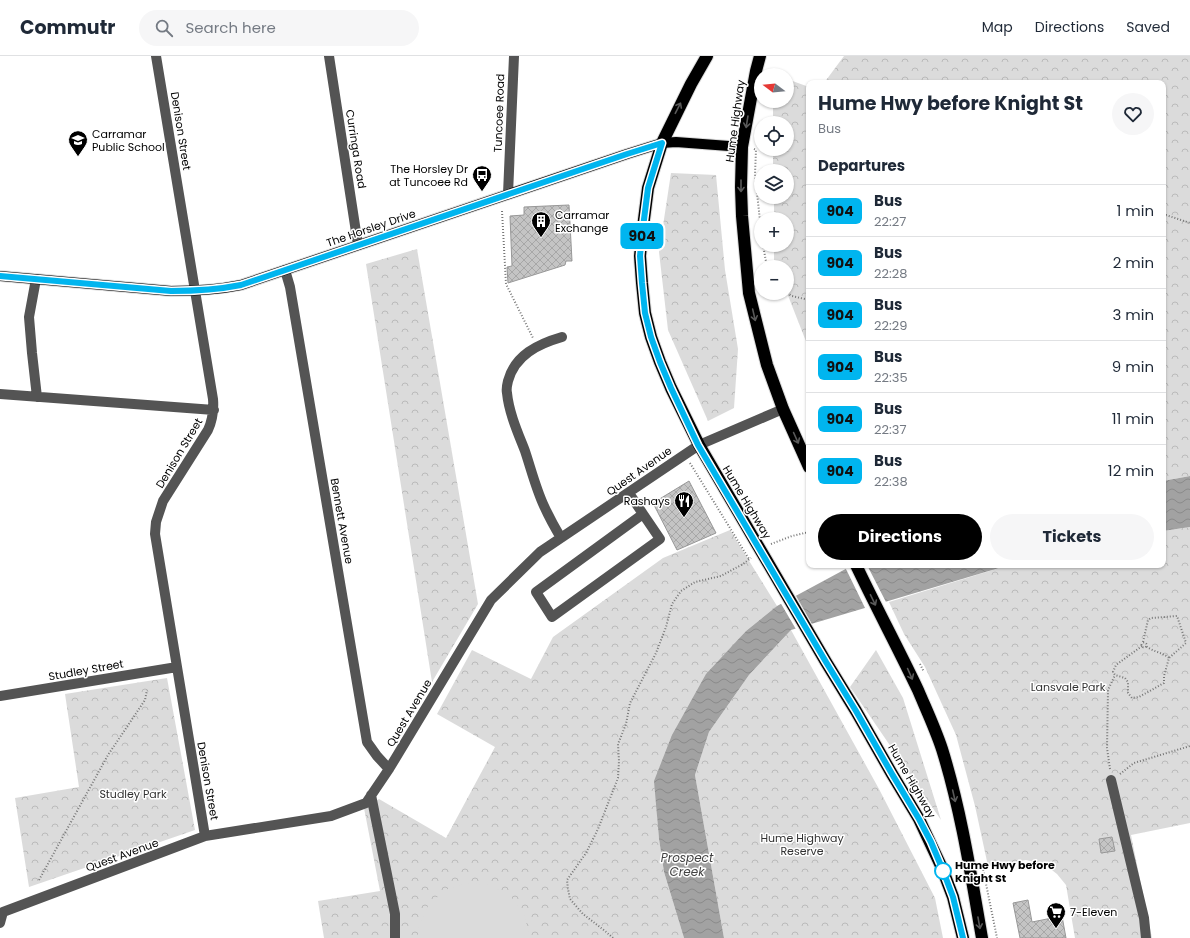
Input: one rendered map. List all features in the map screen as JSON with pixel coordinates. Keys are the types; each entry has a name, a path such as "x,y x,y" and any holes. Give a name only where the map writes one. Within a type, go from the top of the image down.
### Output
{"highway":[{"name":"Hume Highway","path":"707,56 691,84 662,143 648,188 640,256 644,305 651,337 671,388 698,445 856,711 931,842 953,897 963,938"},
{"name":"Hume Highway","path":"760,56 742,147 742,216 749,293 767,365 783,409 806,460"},
{"path":"858,568 931,719 941,748 950,776 982,938"}],"main road":[{"name":"The Horsley Drive","path":"0,276 171,291 216,290 241,285 662,143 676,142 742,147"}],"street":[{"name":"Denison Street","path":"156,56 214,410 208,430 164,501 156,522 155,534 205,836"},
{"name":"Curringa Road","path":"329,56 358,246"},
{"name":"Tuncoee Road","path":"508,194 514,56"},
{"name":"Bennett Avenue","path":"285,270 290,287 368,742 377,756 389,769"},
{"path":"36,279 29,317 37,397"},
{"path":"561,538 543,505 506,392 512,371 526,353 537,346 562,337"},
{"path":"0,394 214,410"},
{"name":"Quest Avenue","path":"0,923 2,912 205,836 331,816 366,803 389,769 491,600 540,552 698,445 783,409"},
{"path":"629,493 660,539 552,617 536,592 643,514"},
{"name":"Studley Street","path":"0,696 177,667"},
{"path":"1111,780 1144,918 1146,938"},
{"path":"371,795 395,914 395,938"}],"path":[{"path":"742,147 756,150 755,174 759,212"},
{"path":"502,211 506,284 537,346"},
{"path":"1166,215 1190,223"},
{"path":"794,296 806,299"},
{"path":"684,454 750,559"},
{"path":"769,545 792,536 806,533"},
{"path":"613,938 583,914 570,899 567,880 586,853 598,829 618,778 618,744 626,724 630,703 656,653 666,627 672,604 681,591 695,582 721,576 755,555"},
{"path":"1142,646 1141,644 1143,642 1148,620 1151,618 1173,615 1178,618 1186,643"},
{"path":"1143,642 1146,643 1146,646 1152,651 1158,652 1169,658"},
{"path":"1115,675 1125,678 1128,682 1128,693 1132,698 1139,697 1164,683 1164,676 1169,658 1186,643 1190,643"},
{"path":"1146,646 1144,648 1142,646 1116,665 1113,672 1115,675 1108,690 1107,748 1111,780 1134,763 1190,746"},
{"path":"39,880 108,755 145,700 147,690"}],"green space":[{"path":"844,56 1190,56 1190,476 1166,480 1166,80 826,80"},
{"path":"794,82 806,86 806,341 790,300 794,300 794,260 774,260 774,252 794,252 794,212 774,212 774,204 794,204 794,164 773,164 773,156 794,156 794,116 773,116 773,108 794,108"},
{"path":"671,173 716,175 725,270 738,349 734,408 708,421 668,330 659,252"},
{"path":"417,249 478,604 432,682 366,264"},
{"name":"Lansvale Park","path":"1190,527 1190,823 1131,835 1152,938 1075,938 1066,885 1057,874 1044,864 1026,860 988,866 975,806 956,735 925,667 904,634 889,602 999,568 1166,568 1166,531"},
{"path":"730,530 777,606 746,631 730,649 657,813 664,872 684,938 324,938 318,901 380,891 364,808 379,799 446,838 495,747 437,714 472,650 531,679 553,637 663,558"},
{"name":"Hume Highway Reserve","path":"791,630 879,789 935,898 943,938 724,938 695,775 709,732 749,675"},
{"path":"876,650 903,698 941,820 850,687"},
{"name":"Studley Park","path":"167,678 195,830 29,887 15,798 79,787 65,694"},
{"path":"467,883 489,885 510,896 524,914 529,938 418,938 418,928 428,906 445,890"}],"water":[{"path":"1190,476 1190,527 1166,531 1166,480"},
{"name":"Prospect Creek","path":"847,568 999,568 791,630 749,675 709,732 695,775 724,938 684,938 664,872 659,839 654,781 672,735 706,674 746,631 777,606"}],"pier":[{"path":"845,568 869,568 887,604 866,610"},
{"path":"795,594 813,626 797,631 780,602"}],"building":[{"name":"Carramar Exchange","path":"569,205 572,261 566,261 565,265 508,283 507,267 512,266 510,216 524,215 524,207"},
{"name":"Rashays","path":"689,481 716,533 677,550 653,503"},
{"path":"1112,837 1115,851 1101,853 1099,839"},
{"path":"1028,900 1032,922 1062,916 1066,938 1020,938 1013,903"}],"bus line":[{"name":"904","path":"0,276 171,291 216,290 241,285 662,143 648,188 640,256 645,313 651,337 660,362 698,445 919,819 931,842 953,897 963,938"}],"place":[{"name":"Carramar Public School","path":"78,157"},
{"name":"The Horsley Dr at Tuncoee Rd","path":"482,192"},
{"name":"Carramar Exchange","path":"541,238"},
{"name":"Rashays","path":"684,518"},
{"name":"Hume Hwy before Knight St","path":"943,871"},
{"name":"7-Eleven","path":"1056,929"}]}
